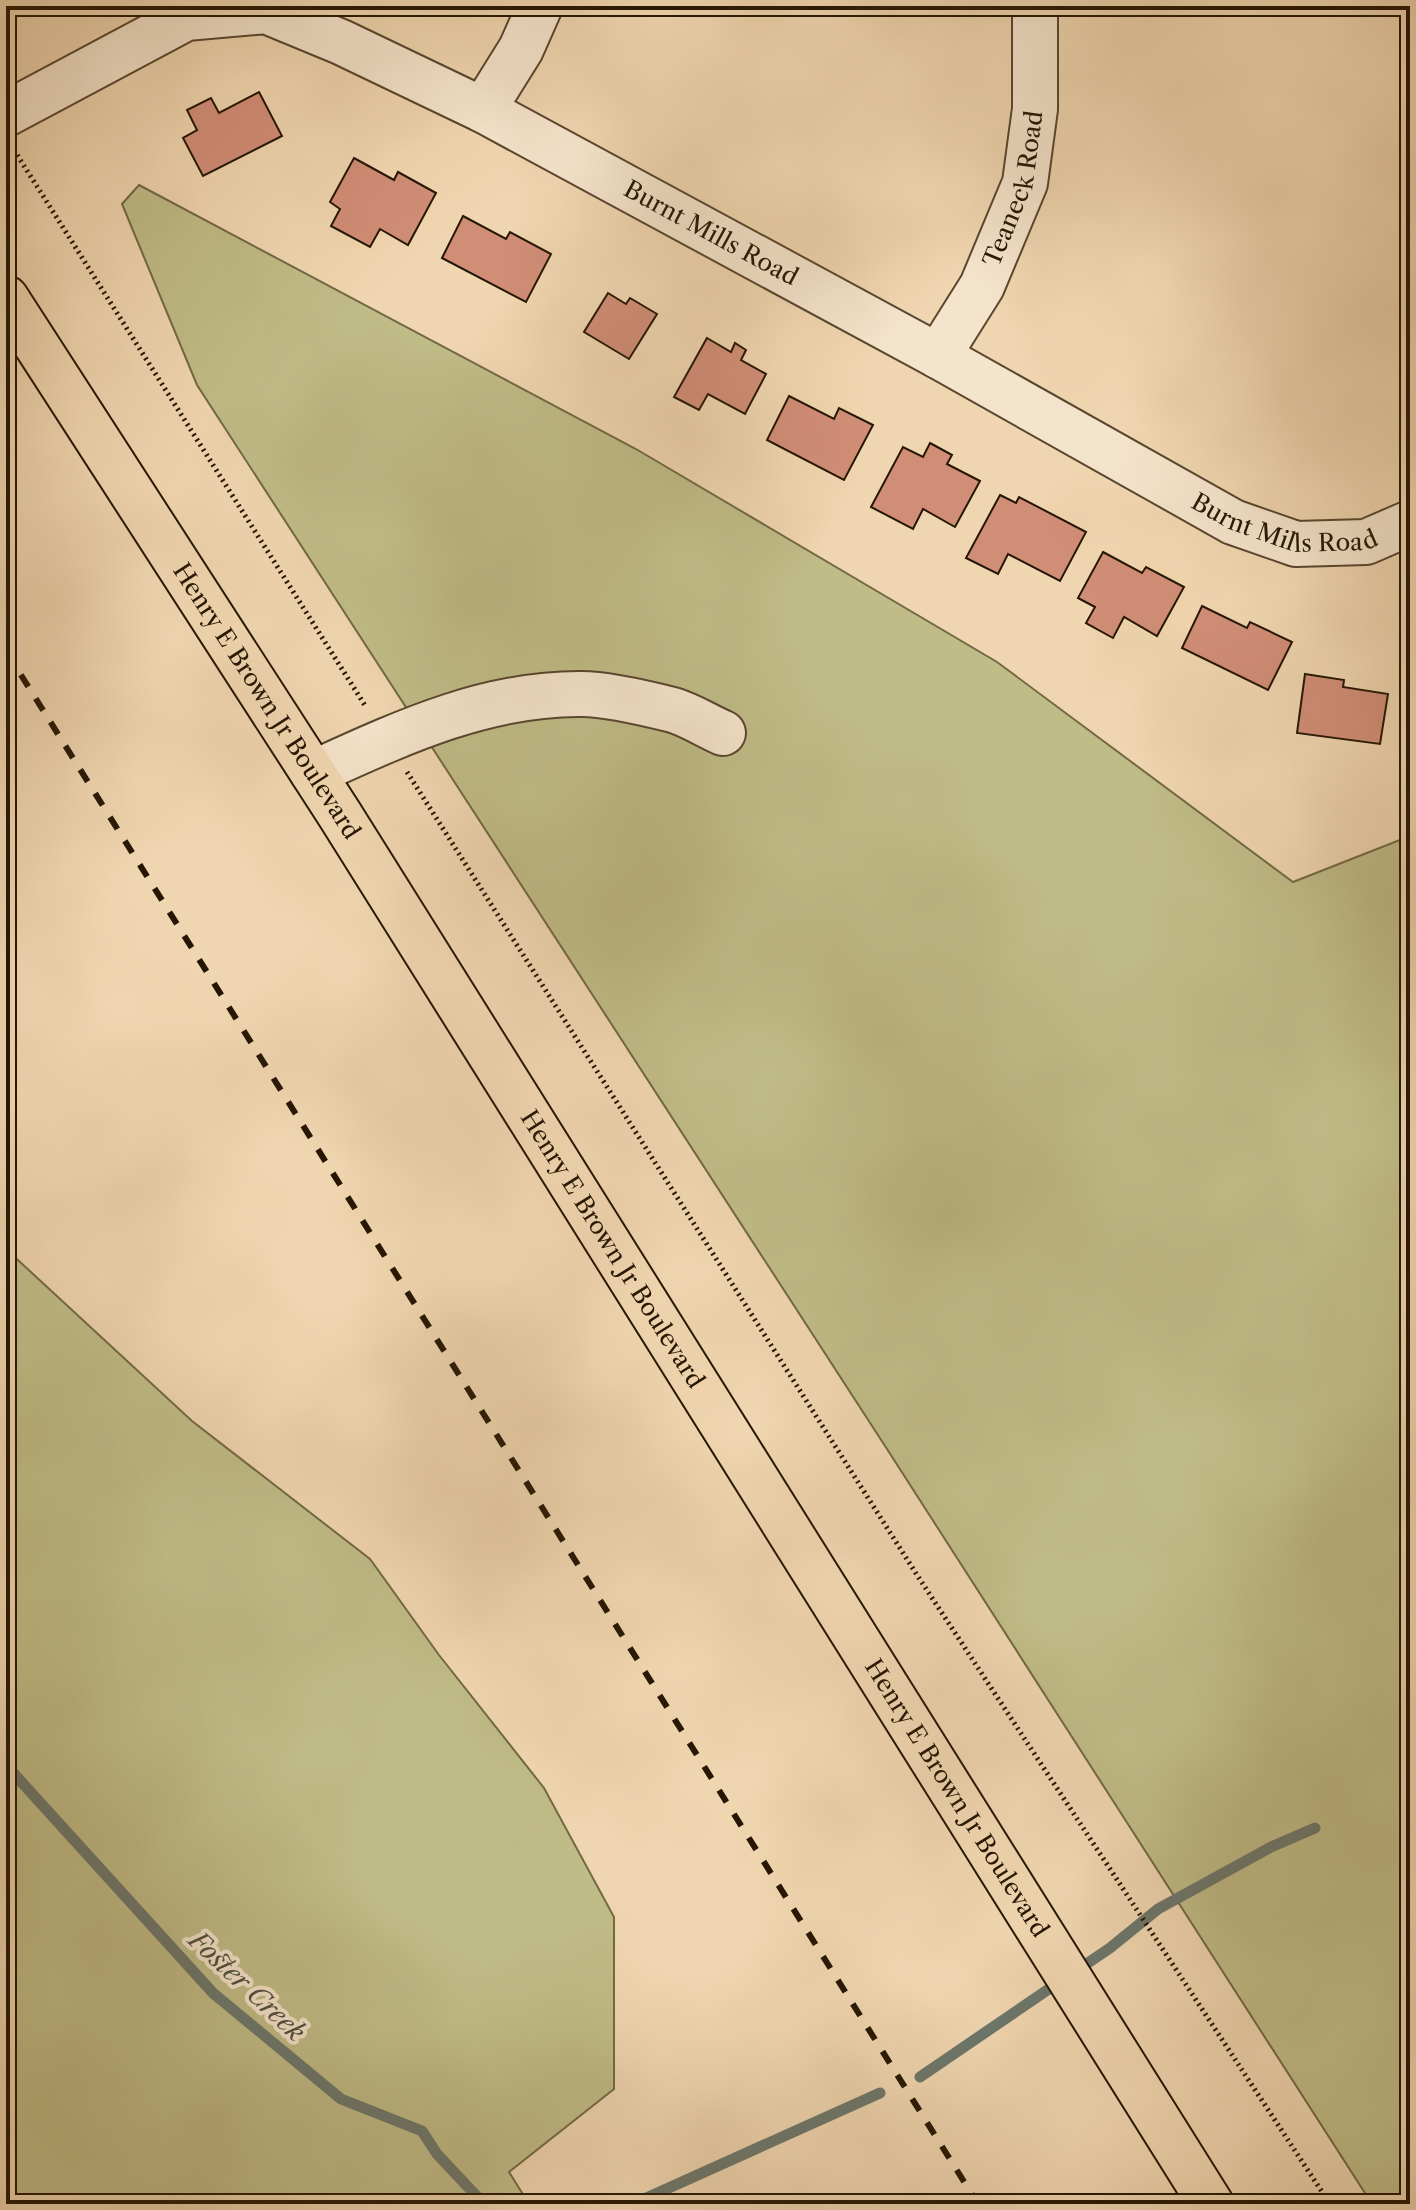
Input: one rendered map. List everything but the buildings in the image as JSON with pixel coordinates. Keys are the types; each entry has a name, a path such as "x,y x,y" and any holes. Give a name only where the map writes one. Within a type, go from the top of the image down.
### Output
{"main road":[{"name":"Henry E Brown Jr Boulevard","path":"6,298 313,773 1211,2204"}],"street":[{"path":"483,110 521,49 540,6"},
{"name":"Teaneck Road","path":"938,356 982,286 1025,183 1035,109 1035,6"},
{"name":"Burnt Mills Road","path":"6,114 186,18 266,11 341,42 483,110 938,356 1233,522 1296,544 1366,542 1410,523"},
{"path":"313,773 453,714 521,697 585,694 675,711 723,733"}],"path":[{"path":"6,138 917,1575 1330,2204"}],"shaded area":[{"path":"139,185 636,449 997,662 1293,882 1410,836 1410,2204 1372,2204 197,385 122,204"},
{"path":"6,1249 192,1421 370,1559 439,1655 544,1788 614,1917 614,2089 509,2172 529,2204 6,2204"}],"waterway":[{"name":"Foster Creek","path":"6,1765 213,1993 341,2099 422,2131 437,2154 484,2204"},
{"path":"1076,1971 1158,1909 1271,1847 1315,1828"},
{"path":"920,2077 1062,1980"},
{"path":"633,2204 880,2093"}],"railway":[{"path":"6,651 978,2204"}]}
